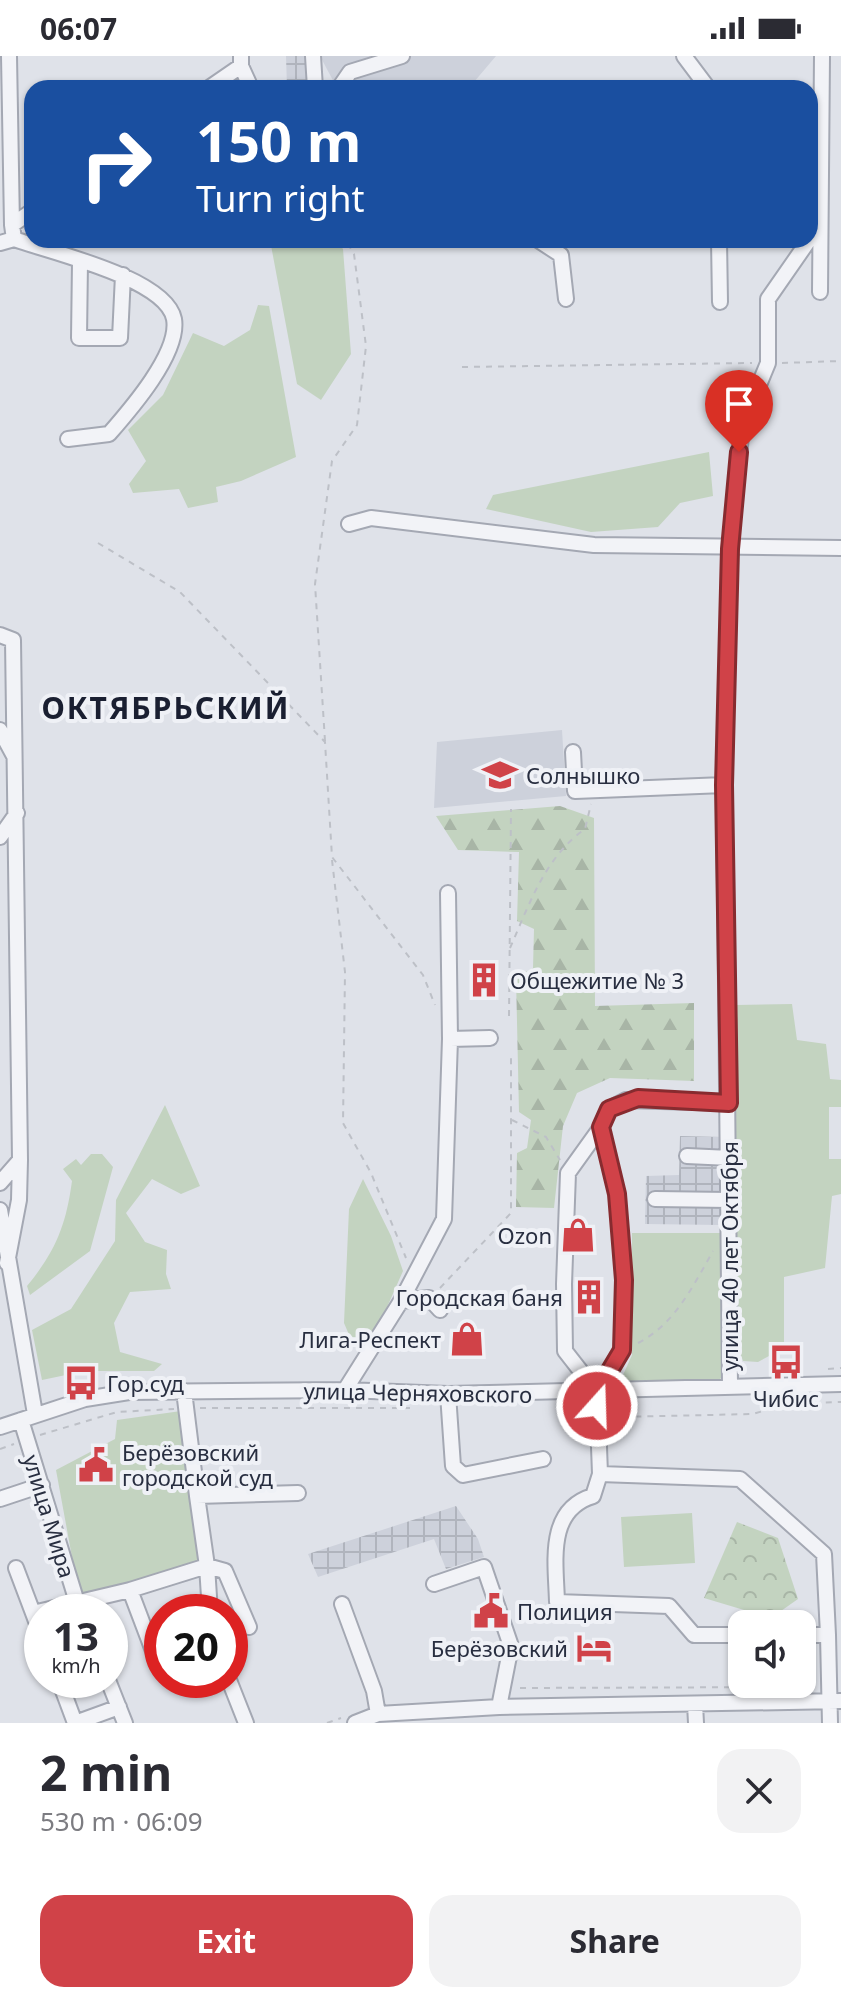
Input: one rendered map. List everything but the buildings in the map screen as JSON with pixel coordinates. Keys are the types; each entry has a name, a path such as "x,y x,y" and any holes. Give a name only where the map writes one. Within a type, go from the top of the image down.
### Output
{"street":[{"path":"8,236 9,56"},
{"path":"313,56 314,80"},
{"path":"344,80 350,72 402,56"},
{"path":"684,56 702,80"},
{"path":"818,136 822,56"},
{"path":"218,80 241,61 248,80"},
{"path":"8,236 24,219"},
{"path":"41,248 123,275 158,295 171,309 175,323 171,339 148,388 109,434 68,439"},
{"path":"550,248 561,255 566,299"},
{"path":"719,248 720,302"},
{"path":"768,363 768,299 804,248"},
{"path":"815,248 820,292"},
{"path":"80,262 79,338 120,338 123,275"},
{"name":"улица 40 лет Октября","path":"730,1386 724,785 730,549 742,426 768,363"},
{"path":"349,524 371,518 594,545 841,548"},
{"path":"0,635 13,640 17,813 20,1160 19,1200 7,1263"},
{"path":"0,730 16,760"},
{"path":"573,752 575,791 724,785"},
{"path":"0,782 16,781"},
{"path":"0,837 17,813"},
{"path":"345,1390 401,1301 444,1219 450,1039 448,893"},
{"path":"450,1039 490,1038"},
{"path":"597,1392 565,1351 568,1173 601,1127 609,1109 626,1100 729,1103"},
{"path":"601,1127 624,1243 622,1350 597,1392 600,1474 593,1496 579,1500 555,1532 557,1602 669,1606 694,1635 728,1635"},
{"path":"687,1156 730,1158"},
{"path":"0,1183 20,1160"},
{"path":"655,1199 729,1200"},
{"name":"улица Мира","path":"0,1210 28,1417 42,1485 74,1594"},
{"path":"401,1301 429,1298 440,1310"},
{"name":"улица Черняховского","path":"0,1427 85,1399 129,1392 345,1390 448,1394 841,1384"},
{"path":"184,1391 209,1594"},
{"path":"448,1394 453,1466 463,1475 543,1459"},
{"path":"600,1474 740,1479 824,1554 835,1701 830,1723"},
{"path":"0,1499 42,1485"},
{"path":"197,1496 298,1493"},
{"path":"117,1594 207,1566 225,1571 249,1627"},
{"path":"434,1584 484,1567 511,1646 499,1707"},
{"path":"16,1568 26,1594"},
{"path":"130,1590 144,1627"},
{"path":"342,1604 374,1691 378,1714"},
{"path":"816,1635 828,1635"},
{"path":"66,1698 75,1723 119,1707"},
{"path":"115,1698 125,1723"},
{"path":"236,1698 246,1723"},
{"path":"355,1723 378,1714 499,1707 835,1701"},
{"path":"695,1704 696,1723"}],"path":[{"path":"351,248 354,254 366,346 357,425 332,461 315,584 332,857 345,972 343,1123 371,1173 405,1257 416,1272"},
{"path":"462,367 841,361"},
{"path":"98,543 180,592 325,742"},
{"path":"509,949 537,887 563,845 585,829 592,800"},
{"path":"509,1016 511,809"},
{"path":"332,857 423,975 439,1014"},
{"path":"429,1298 511,1213 511,1058"},
{"path":"511,1119 546,1137 568,1173"},
{"path":"622,1350 654,1334 683,1304 714,1250"},
{"path":"606,1406 617,1417 753,1414 786,1404 841,1402"},
{"path":"40,1435 117,1412 409,1408"},
{"path":"520,1688 728,1687"}],"shaded area":[{"path":"286,56 307,56 308,80 287,80"},
{"path":"320,56 496,56 476,80 333,80"},
{"name":"Солнышко","path":"562,730 566,796 434,808 437,742"},
{"path":"680,1136 722,1137 720,1225 645,1224 646,1176 679,1175"},
{"path":"456,1506 478,1539 484,1557 446,1569 434,1539 318,1577 308,1554"}],"green space":[{"path":"272,248 342,248 351,354 321,400 297,384"},
{"path":"258,305 269,306 296,457 241,481 216,487 218,502 188,508 179,489 133,493 129,484 146,461 128,430 163,395 193,333 224,346 250,330"},
{"path":"709,452 713,496 680,503 658,527 591,532 486,509 493,495"},
{"path":"560,806 594,818 595,1006 694,1003 694,1081 610,1078 577,1093 563,1126 554,1208 516,1207 517,1153 527,1148 531,1120 519,1112 516,977 533,968 534,929 517,921 519,852 458,850 436,816"},
{"path":"792,1004 797,1040 826,1044 830,1079 841,1080 841,1107 829,1107 829,1159 841,1159 841,1194 832,1196 825,1268 784,1277 784,1348 758,1362 743,1361 736,1341 736,1005"},
{"path":"165,1105 200,1186 181,1194 152,1179 126,1213 145,1242 167,1250 166,1274 171,1289 130,1292 114,1323 120,1352 162,1364 154,1371 85,1371 42,1380 32,1330 71,1309 115,1241 116,1200"},
{"path":"91,1154 102,1154 113,1167 90,1251 30,1295 27,1286 52,1250 66,1212 72,1181 63,1169 76,1159 81,1165"},
{"path":"363,1179 391,1236 403,1271 376,1332 353,1344 344,1323 349,1209"},
{"path":"632,1233 725,1233 726,1371 718,1382 619,1384 632,1355"},
{"path":"181,1411 203,1563 129,1585 79,1594 56,1470 115,1439 117,1420"},
{"path":"692,1513 695,1563 624,1567 621,1517"},
{"path":"737,1522 778,1538 798,1599 782,1610 744,1610 704,1598"}],"place":[{"name":"Солнышко","path":"500,775"},
{"name":"Общежитие № 3","path":"484,980"},
{"name":"Ozon","path":"578,1235"},
{"name":"Городская баня","path":"589,1297"},
{"name":"Лига-Респект","path":"467,1339"},
{"name":"Чибис","path":"786,1362"},
{"name":"Гор.суд","path":"81,1383"},
{"name":"Берёзовский городской суд","path":"96,1465"},
{"name":"Полиция","path":"491,1611"},
{"name":"Берёзовский","path":"594,1648"}],"district":[{"name":"ОКТЯБРЬСКИЙ","path":"166,707"}],"route":[{"path":"597,1406 597,1392 622,1350 624,1280 624,1243 617,1194 601,1127 609,1109 626,1100 729,1103 724,785 730,549 739,452"}]}
